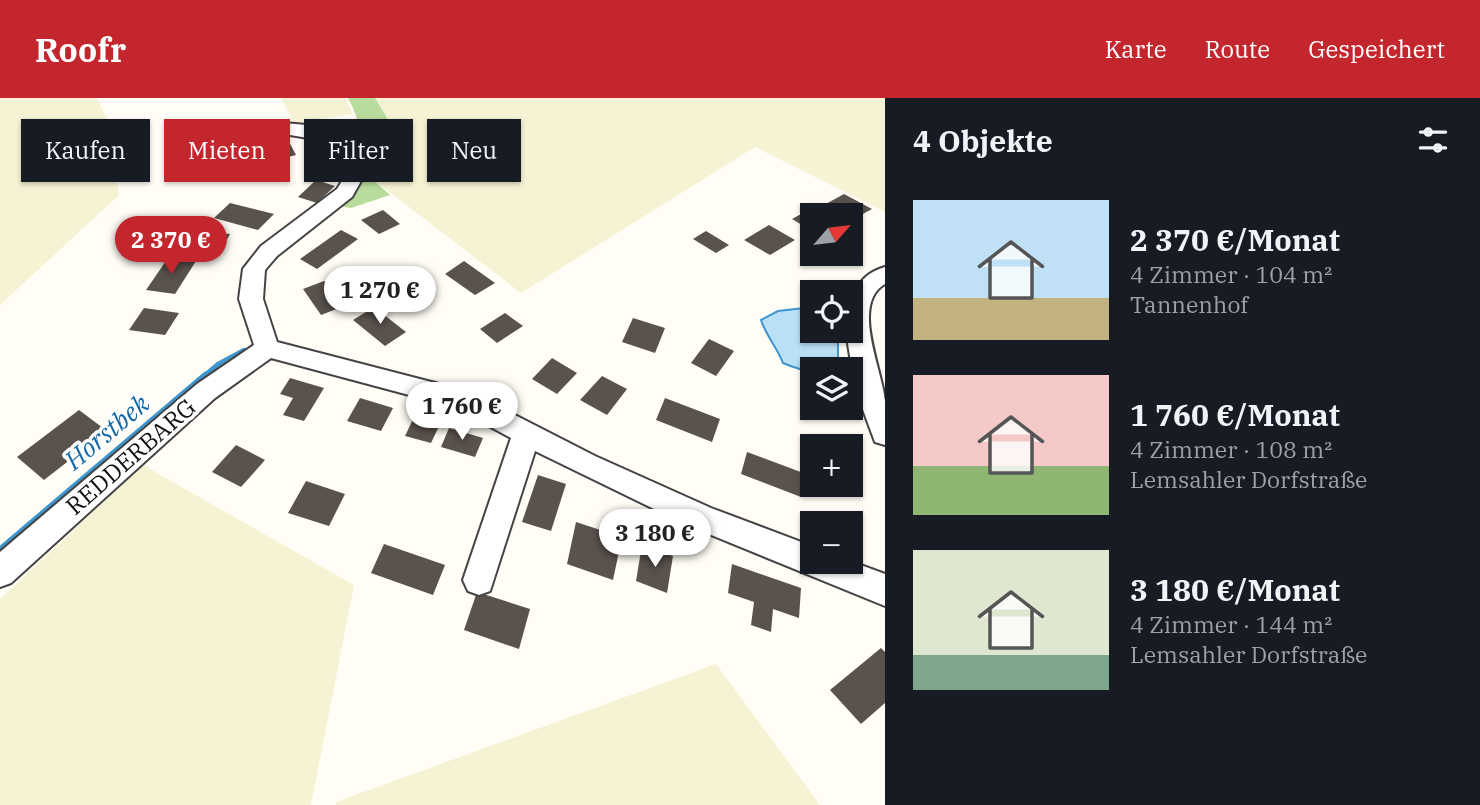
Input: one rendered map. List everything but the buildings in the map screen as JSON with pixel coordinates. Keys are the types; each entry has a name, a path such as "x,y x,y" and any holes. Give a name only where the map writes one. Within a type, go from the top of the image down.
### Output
{"street":[{"path":"290,129 307,130 320,135 360,167 345,193 269,251 254,269 251,299 267,348 461,399 585,464 700,517 800,556"},
{"path":"883,424 868,388 855,314 875,295 871,282 885,274"},
{"name":"REDDERBARG","path":"0,572 206,391 267,348"},
{"path":"479,580 527,433"},
{"path":"859,574 877,579"}],"shaded area":[{"path":"0,98 97,98 107,119 21,119 21,182 117,182 119,195 0,305"},
{"path":"281,98 345,98 353,114 304,119 304,121 294,123"},
{"path":"375,98 885,98 885,212 755,147 521,293 377,182 413,182 413,119 387,119"},
{"path":"143,465 354,585 311,805 0,805 0,599"},
{"path":"716,664 820,805 336,805 336,802"}],"green space":[{"path":"348,98 375,98 387,119 356,119"},
{"path":"345,182 376,182 390,195 351,208 330,205"}],"water":[{"path":"800,308 800,343 838,343 838,357 800,357 800,368 783,363 761,320 778,311"}],"waterway":[{"name":"Horstbek","path":"204,377 218,365 244,351"},
{"name":"Horstbek","path":"0,550 206,375"}]}
